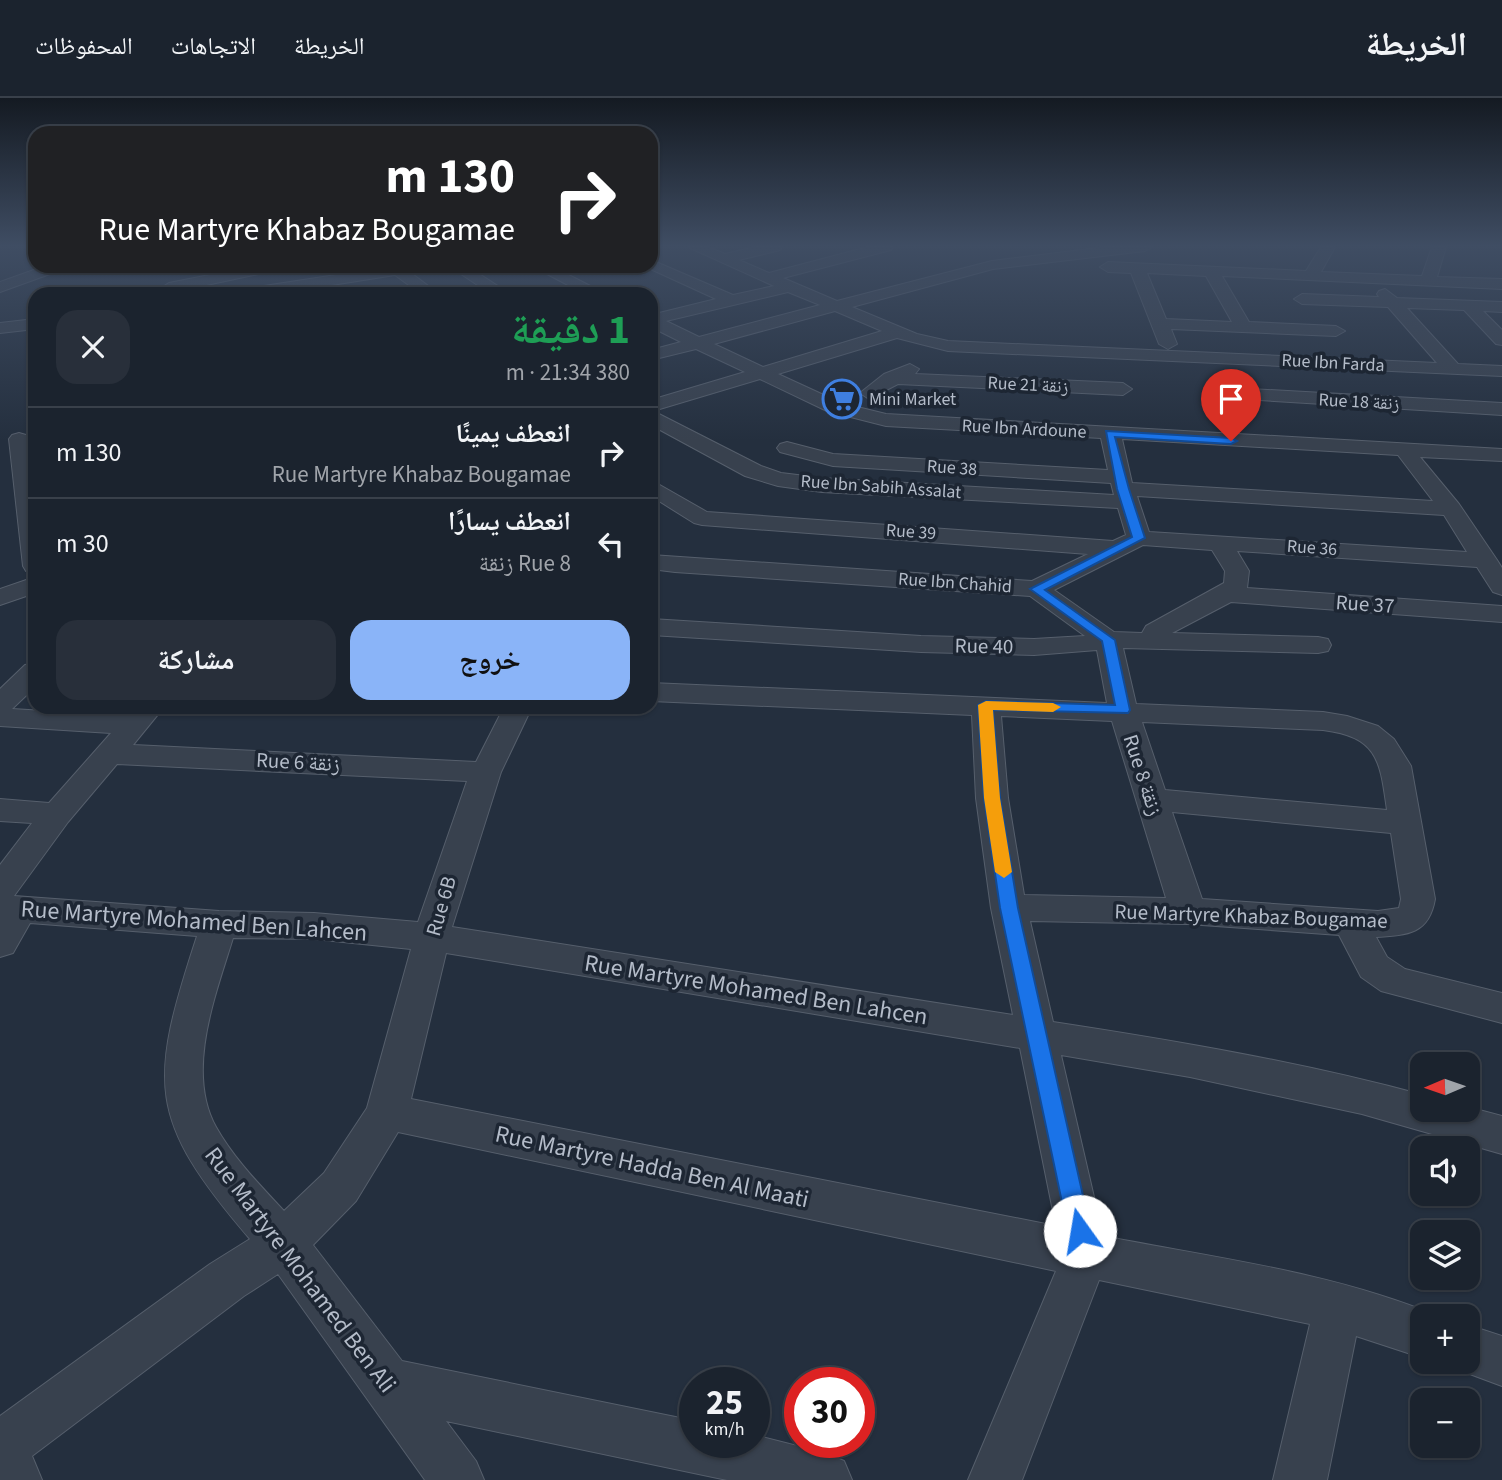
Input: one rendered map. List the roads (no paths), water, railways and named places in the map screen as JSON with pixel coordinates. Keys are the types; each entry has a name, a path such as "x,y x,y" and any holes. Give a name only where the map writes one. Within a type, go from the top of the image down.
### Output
{"street":[{"path":"658,319 687,311"},
{"path":"658,353 821,311"},
{"name":"Rue Ibn Farda","path":"845,311 927,342 963,347 1502,371"},
{"path":"1156,311 1172,355"},
{"path":"1235,311 1244,328"},
{"path":"1315,311 1368,365"},
{"path":"1402,311 1452,368"},
{"path":"1474,311 1502,340"},
{"name":"Rue Ibn Ardoune","path":"658,324 765,372 835,407 886,420 1502,455"},
{"path":"1161,324 1244,328 1344,340"},
{"path":"0,328 28,325"},
{"path":"658,404 898,332"},
{"path":"869,393 884,386 891,378 963,347"},
{"name":"Rue 21 زنقة","path":"891,378 1125,395 1115,353"},
{"path":"1200,357 1224,417"},
{"path":"658,388 677,399"},
{"name":"Rue 18 زنقة","path":"1216,393 1502,409"},
{"name":"Rue Ibn Sabih Assalat","path":"658,421 753,471 778,479 822,485 1123,489"},
{"path":"1110,434 1123,489 1129,544"},
{"path":"19,439 28,496"},
{"name":"Rue 38","path":"787,448 833,460 1123,489"},
{"path":"1405,451 1451,509 1502,587"},
{"path":"1123,489 1451,509"},
{"name":"Rue 39","path":"658,490 702,518 1129,544"},
{"path":"1155,632 1227,594 1236,584 1238,576 1218,541"},
{"name":"Rue 36","path":"1129,544 1218,541 1485,560"},
{"name":"Rue Ibn Chahid","path":"658,562 1036,589 1129,544"},
{"path":"0,597 28,587"},
{"path":"1036,589 1108,640"},
{"name":"Rue 37","path":"1227,594 1502,614"},
{"name":"Rue 40","path":"658,627 878,643 1038,646 1090,644 1108,640 1318,645"},
{"name":"Rue 8 زنقة","path":"1108,640 1123,710 1188,911"},
{"path":"0,705 28,678"},
{"name":"Rue Martyre Khabaz Bougamae","path":"658,692 1291,718 1359,727 1369,731 1392,758 1398,773 1418,899 1415,915 1394,923 1188,911 1009,908"},
{"path":"986,705 992,798 1009,908 1085,1256 995,1480"},
{"name":"Rue 6B","path":"387,1112 446,883 486,772 515,714"},
{"path":"0,717 142,717"},
{"path":"0,943 7,902 57,814 142,717"},
{"name":"Rue 6 زنقة","path":"110,754 486,772"},
{"path":"1151,799 1406,823"},
{"path":"0,810 57,814"},
{"name":"Rue Martyre Mohamed Ben Lahcen","path":"7,902 219,924 314,926 432,937 1035,1035 1291,1080 1422,1111 1502,1135"},
{"path":"1350,922 1365,954 1374,967 1387,977 1409,987 1502,1008"},
{"name":"Rue Martyre Mohamed Ben Ali","path":"219,924 183,1063 189,1113 207,1151 235,1190 283,1244 457,1480"},
{"path":"4,1454 227,1280 283,1244 340,1187 369,1145 387,1112"},
{"name":"Rue Martyre Hadda Ben Al Maati","path":"387,1112 1338,1306 1410,1330"},
{"path":"1300,1480 1338,1306"},
{"path":"1480,1354 1502,1361"},
{"path":"386,1383 729,1454 825,1480"}],"place":[{"name":"Mini Market","path":"842,399"}]}
